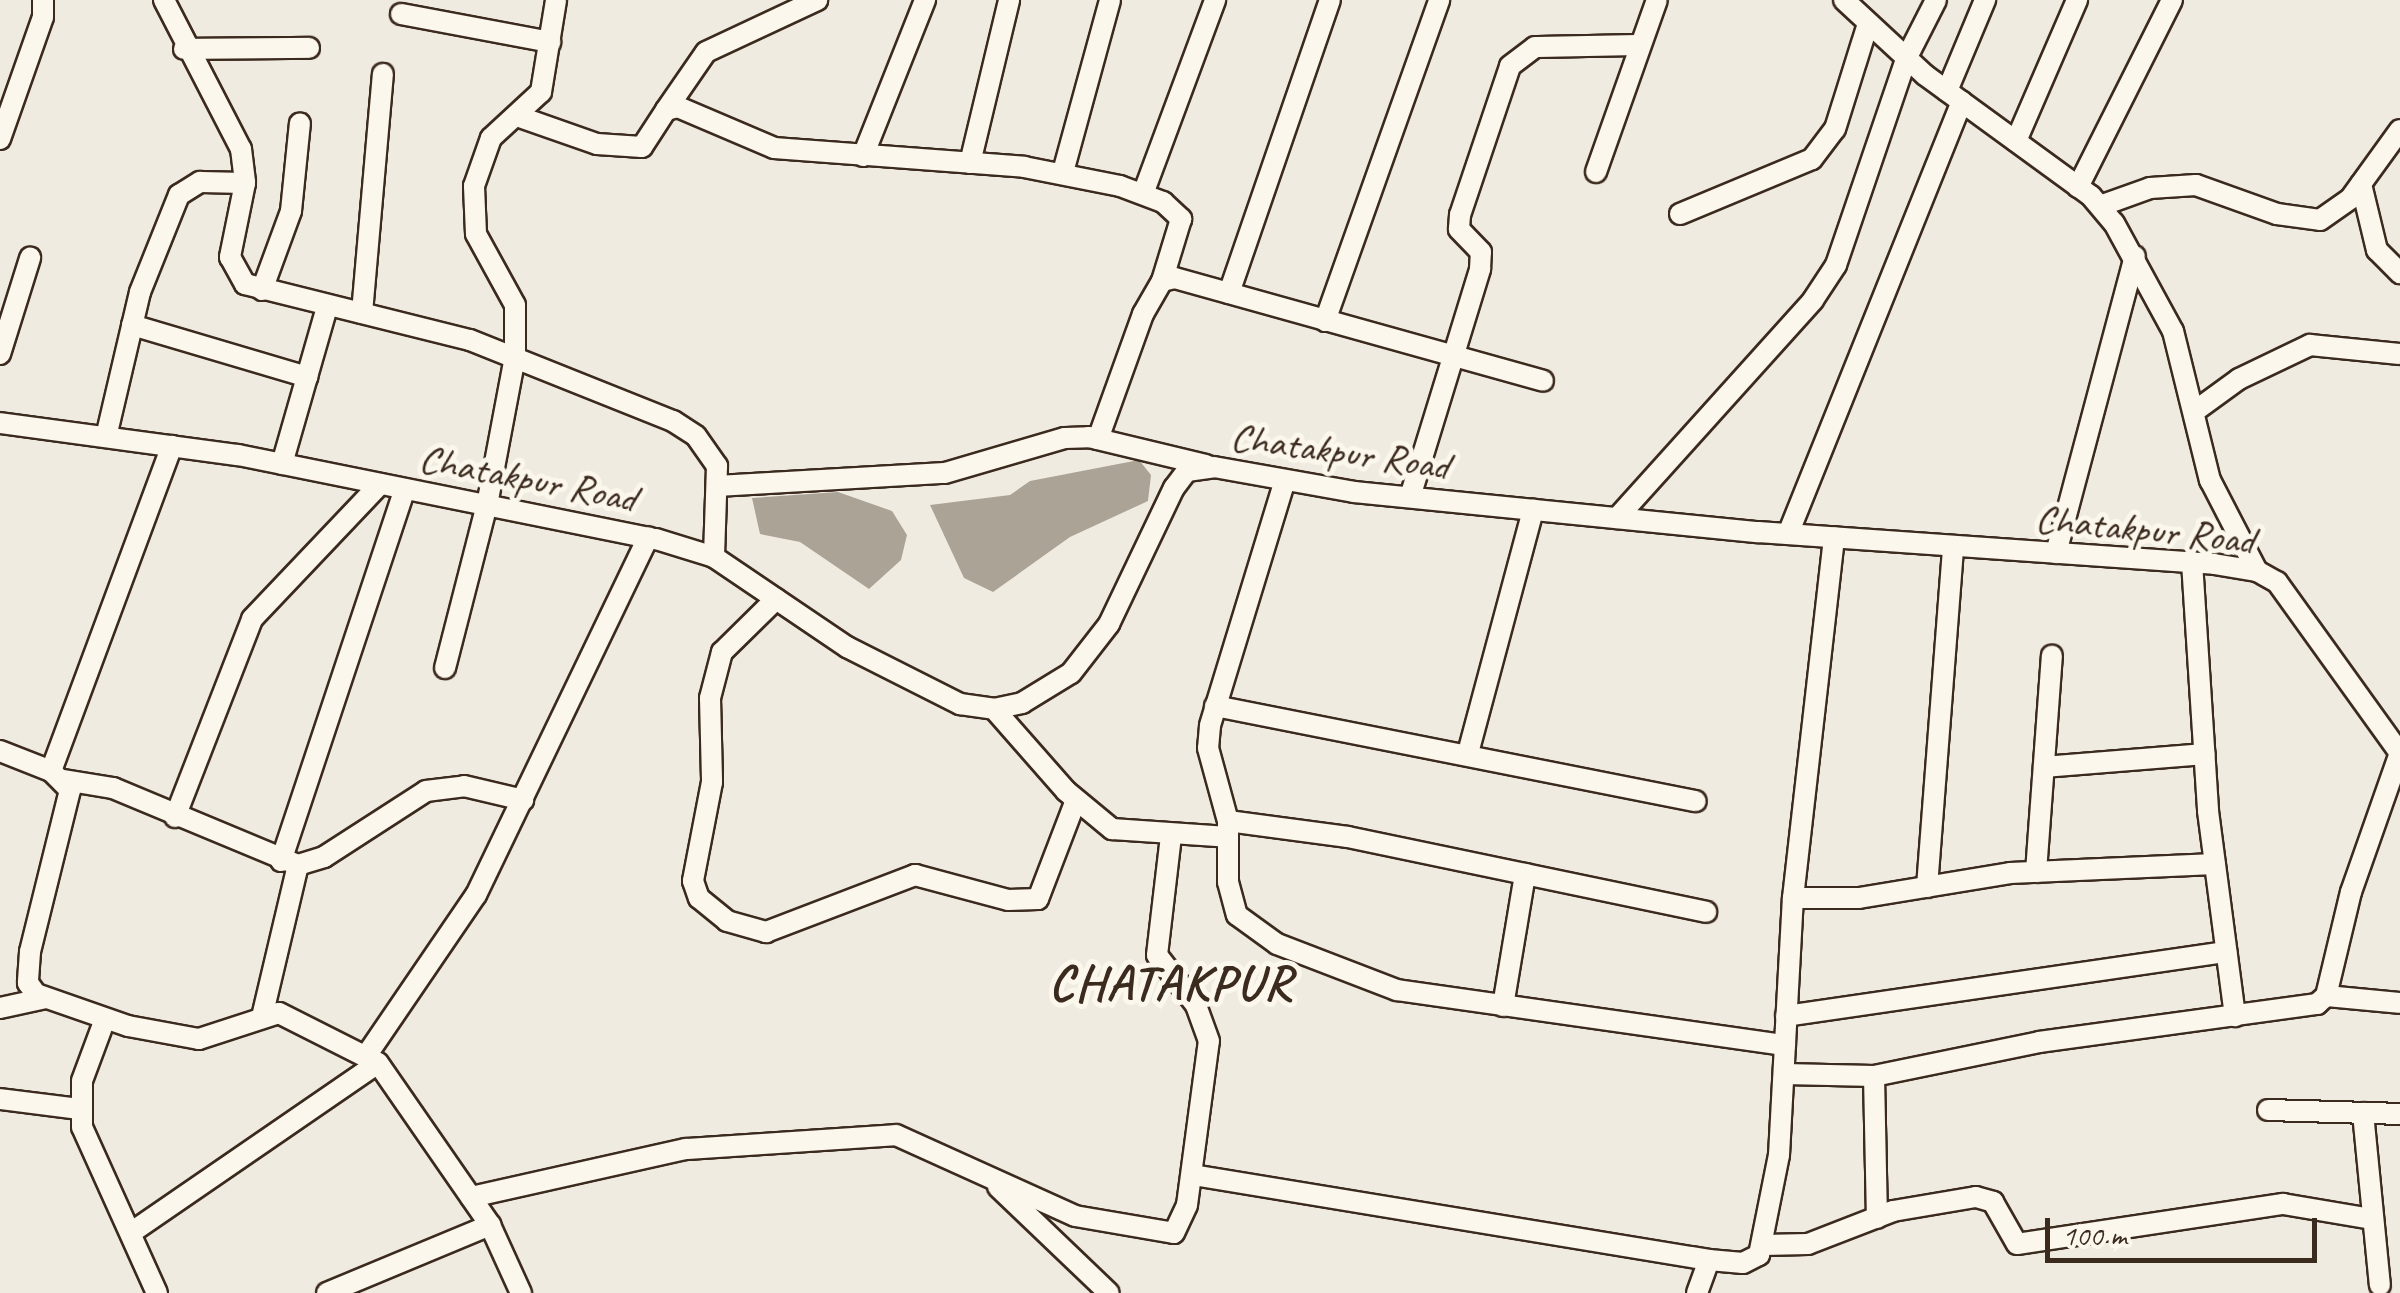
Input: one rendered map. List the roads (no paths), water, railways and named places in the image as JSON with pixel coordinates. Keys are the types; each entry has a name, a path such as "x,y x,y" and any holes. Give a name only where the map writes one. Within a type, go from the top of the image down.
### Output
{"street":[{"path":"0,139 43,17 42,0"},
{"path":"164,0 184,48 240,149 244,184 230,257 244,284 362,313 515,358 674,421 710,451 717,486 714,556"},
{"path":"445,668 487,505 515,358 515,305 476,234 473,198 486,146 541,92 556,0"},
{"path":"517,116 598,144 642,146 706,52 817,0"},
{"path":"863,156 924,0"},
{"path":"1063,172 1110,0"},
{"path":"1144,194 1215,0"},
{"path":"1229,293 1330,0"},
{"path":"1325,322 1439,0"},
{"path":"1596,172 1657,0"},
{"path":"1844,0 1866,14 1906,60 2100,206 2135,256 2173,330 2210,480 2257,571"},
{"path":"1617,518 1813,300 1836,265 1906,60 1936,0"},
{"path":"1788,534 1955,96 1985,0"},
{"path":"2016,141 2077,0"},
{"path":"2078,186 2172,0"},
{"path":"970,163 1003,2"},
{"path":"401,14 550,42"},
{"path":"1680,214 1812,159 1835,129 1866,14"},
{"path":"1410,497 1482,260 1459,229 1460,215 1516,56 1536,47 1640,45"},
{"path":"184,48 309,48"},
{"path":"362,313 383,74"},
{"path":"666,110 692,110 774,148 1063,172 1144,194 1176,210 1180,219 1162,281 1143,314 1098,439"},
{"path":"262,290 292,211 300,123"},
{"path":"2100,206 2150,188 2196,185 2277,214 2320,220 2360,184 2400,130"},
{"path":"106,437 132,326 179,195 200,182 244,184"},
{"path":"2360,184 2377,250 2400,273"},
{"path":"2056,553 2135,256"},
{"path":"0,354 30,258"},
{"path":"1162,281 1188,279 1325,322 1543,381"},
{"path":"282,464 327,307"},
{"path":"132,326 307,376"},
{"path":"2195,411 2238,379 2310,345 2400,354"},
{"name":"Chatakpur Road","path":"0,423 282,464 648,537 714,556 863,656 960,704 994,709 1022,703 1071,673 1109,624 1174,488 1187,471 1214,467 1410,497 1533,510 1788,534 2192,562 2257,571 2276,582 2400,753"},
{"path":"717,486 946,473 1065,438 1098,439 1214,467"},
{"path":"172,446 57,776 71,803 27,969 28,984 46,998 105,1020 199,1039 262,1017 297,1018 372,1060 490,1226 522,1293"},
{"path":"1285,480 1215,706 1208,748 1228,829 1230,899 1252,930 1367,982 1503,1006 1784,1045"},
{"path":"175,817 252,618 380,484"},
{"path":"262,1017 290,863 405,489"},
{"path":"1468,753 1533,510"},
{"path":"132,1232 372,1060 476,895 648,537"},
{"path":"1192,1175 1710,1260 1754,1262 1763,1245 1780,1155 1793,898 1834,537"},
{"path":"1927,887 1953,546"},
{"path":"2192,562 2204,754 2236,1016"},
{"path":"776,598 722,652 710,698 712,782 693,881 699,898 727,922 766,932 915,875 1008,900 1038,899 1076,800"},
{"path":"2036,872 2052,656"},
{"path":"1215,706 1696,801"},
{"path":"994,709 1076,800 1112,829 1171,836 1228,829 1348,837 1706,912"},
{"path":"0,751 57,776 113,788 290,863 324,857 426,791 464,786 524,800"},
{"path":"1784,1074 1874,1076 2039,1042 2317,1004 2326,996 2351,892 2400,753"},
{"path":"2044,767 2204,754"},
{"path":"471,1197 686,1149 884,1135 921,1142 1075,1216 1154,1234 1174,1233 1182,1223 1192,1175 1209,1041 1196,1005 1156,955 1171,836"},
{"path":"1793,898 1859,898 2036,872 2215,864"},
{"path":"1503,1006 1525,874"},
{"path":"1786,1016 2226,952"},
{"path":"2326,996 2400,1003"},
{"path":"0,1008 46,998"},
{"path":"105,1020 87,1060 79,1109 157,1293"},
{"path":"1874,1076 1877,1218"},
{"path":"0,1099 79,1109"},
{"path":"2268,1110 2400,1114"},
{"path":"2363,1113 2380,1286"},
{"path":"982,1172 1109,1293"},
{"path":"1763,1245 1808,1244 1877,1218 1986,1198 2018,1244 2283,1204 2372,1218"},
{"path":"327,1293 490,1226"},
{"path":"1697,1293 1710,1260"}],"district":[{"name":"CHATAKPUR","path":"1171,983"}]}
